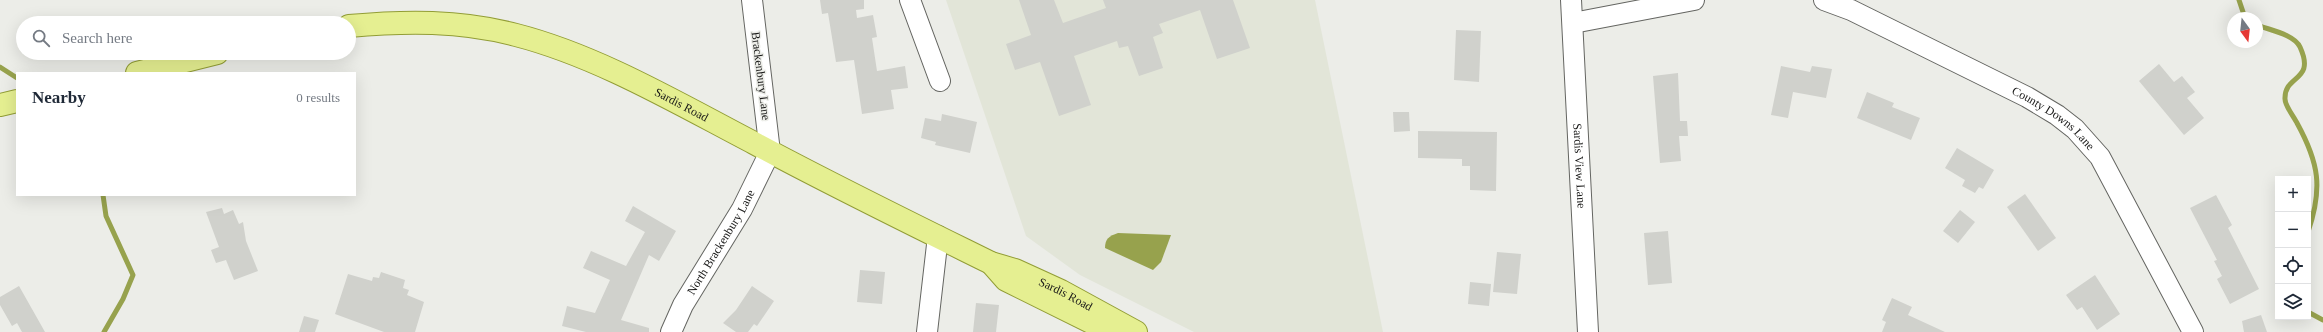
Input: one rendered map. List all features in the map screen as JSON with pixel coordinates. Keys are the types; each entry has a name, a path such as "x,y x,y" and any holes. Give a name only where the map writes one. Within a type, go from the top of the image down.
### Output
{"main road":[{"name":"Sardis Road","path":"356,25 388,23 452,23 516,35 569,53 689,108 770,152 938,236 992,262 1054,287 1136,332"},
{"path":"141,72 189,60"},
{"path":"0,105 16,101"},
{"name":"Sardis Road","path":"992,262 1006,280 1111,332"}],"street":[{"name":"Brackenbury Lane","path":"752,0 770,152"},
{"path":"910,0 940,82"},
{"name":"Sardis View Lane","path":"1571,0 1588,332"},
{"path":"1573,23 1694,0"},
{"name":"County Downs Lane","path":"1824,0 1851,10 2027,97 2056,114 2074,129 2100,157 2193,332"},
{"name":"North Brackenbury Lane","path":"671,332 683,305 742,209 770,152"},
{"path":"927,332 938,236"}],"shaded area":[{"path":"946,0 1315,0 1383,332 1194,332 1080,275 1026,236"},
{"path":"1118,233 1171,235 1161,262 1153,270 1105,248 1108,238"}],"building":[{"path":"820,0 864,0 864,9 856,10 857,18 873,15 877,37 872,38 877,71 905,66 908,88 891,90 894,109 862,114 854,60 836,62 828,13 822,14"},
{"path":"1019,0 1054,0 1063,23 1106,8 1103,0 1233,0 1250,48 1217,59 1200,10 1159,24 1163,33 1153,37 1163,68 1139,76 1128,46 1119,48 1117,41 1074,56 1091,105 1059,116 1040,62 1015,70 1006,44 1031,35"},
{"path":"1456,30 1481,31 1479,82 1454,80"},
{"path":"2159,64 2174,82 2182,76 2195,92 2187,98 2204,118 2184,135 2139,81"},
{"path":"1781,66 1810,72 1812,66 1832,69 1826,98 1793,92 1788,118 1771,115"},
{"path":"1678,73 1680,121 1687,121 1688,136 1679,136 1681,161 1660,163 1653,76"},
{"path":"1867,92 1894,103 1892,107 1920,118 1911,140 1857,118"},
{"path":"1393,112 1409,112 1410,131 1394,132"},
{"path":"942,114 977,122 970,153 935,145 936,142 921,138 925,118 941,121"},
{"path":"1418,131 1497,132 1496,191 1470,190 1470,166 1462,166 1462,159 1418,158"},
{"path":"1957,148 1994,170 1983,189 1979,187 1975,193 1962,186 1965,180 1945,168"},
{"path":"2025,194 2056,238 2038,251 2007,207"},
{"path":"2216,195 2232,225 2228,228 2259,289 2230,304 2217,279 2222,276 2214,261 2217,260 2190,208"},
{"path":"633,206 676,231 659,261 649,255 621,320 649,328 649,332 586,332 562,326 567,306 595,313 610,280 583,268 591,251 626,266 645,232 625,221"},
{"path":"222,208 224,214 233,210 239,224 243,222 246,241 258,271 234,280 226,260 216,263 211,250 219,247 206,212"},
{"path":"1960,210 1975,222 1958,243 1943,231"},
{"path":"1668,231 1672,283 1648,285 1644,233"},
{"path":"1497,252 1521,254 1517,294 1493,292"},
{"path":"860,270 885,272 882,304 857,302"},
{"path":"381,272 405,280 403,288 409,290 407,295 424,302 415,332 384,332 335,314 348,274 372,281 373,277 379,278"},
{"path":"2095,275 2120,314 2097,330 2082,307 2077,310 2066,295"},
{"path":"1470,282 1491,284 1489,306 1468,304"},
{"path":"19,286 45,332 22,332 17,323 12,326 0,305 0,297"},
{"path":"752,286 774,301 757,326 754,324 748,332 736,332 723,323 736,310"},
{"path":"1892,298 1912,307 1908,315 1945,332 1882,332 1886,322 1882,320"},
{"path":"976,303 999,305 996,332 973,332"},
{"path":"2261,315 2267,332 2244,332 2242,321"},
{"path":"304,316 319,320 315,332 299,332"}],"waterway":[{"path":"2239,0 2243,12"},
{"path":"2263,27 2281,33 2292,39 2300,47 2304,58 2302,72 2289,85 2286,91 2285,102 2304,137 2314,163 2317,189 2316,202 2311,222"},
{"path":"0,67 16,77"},
{"path":"103,196 106,216 133,275 123,299 104,332"},
{"path":"2311,314 2323,320"}]}
